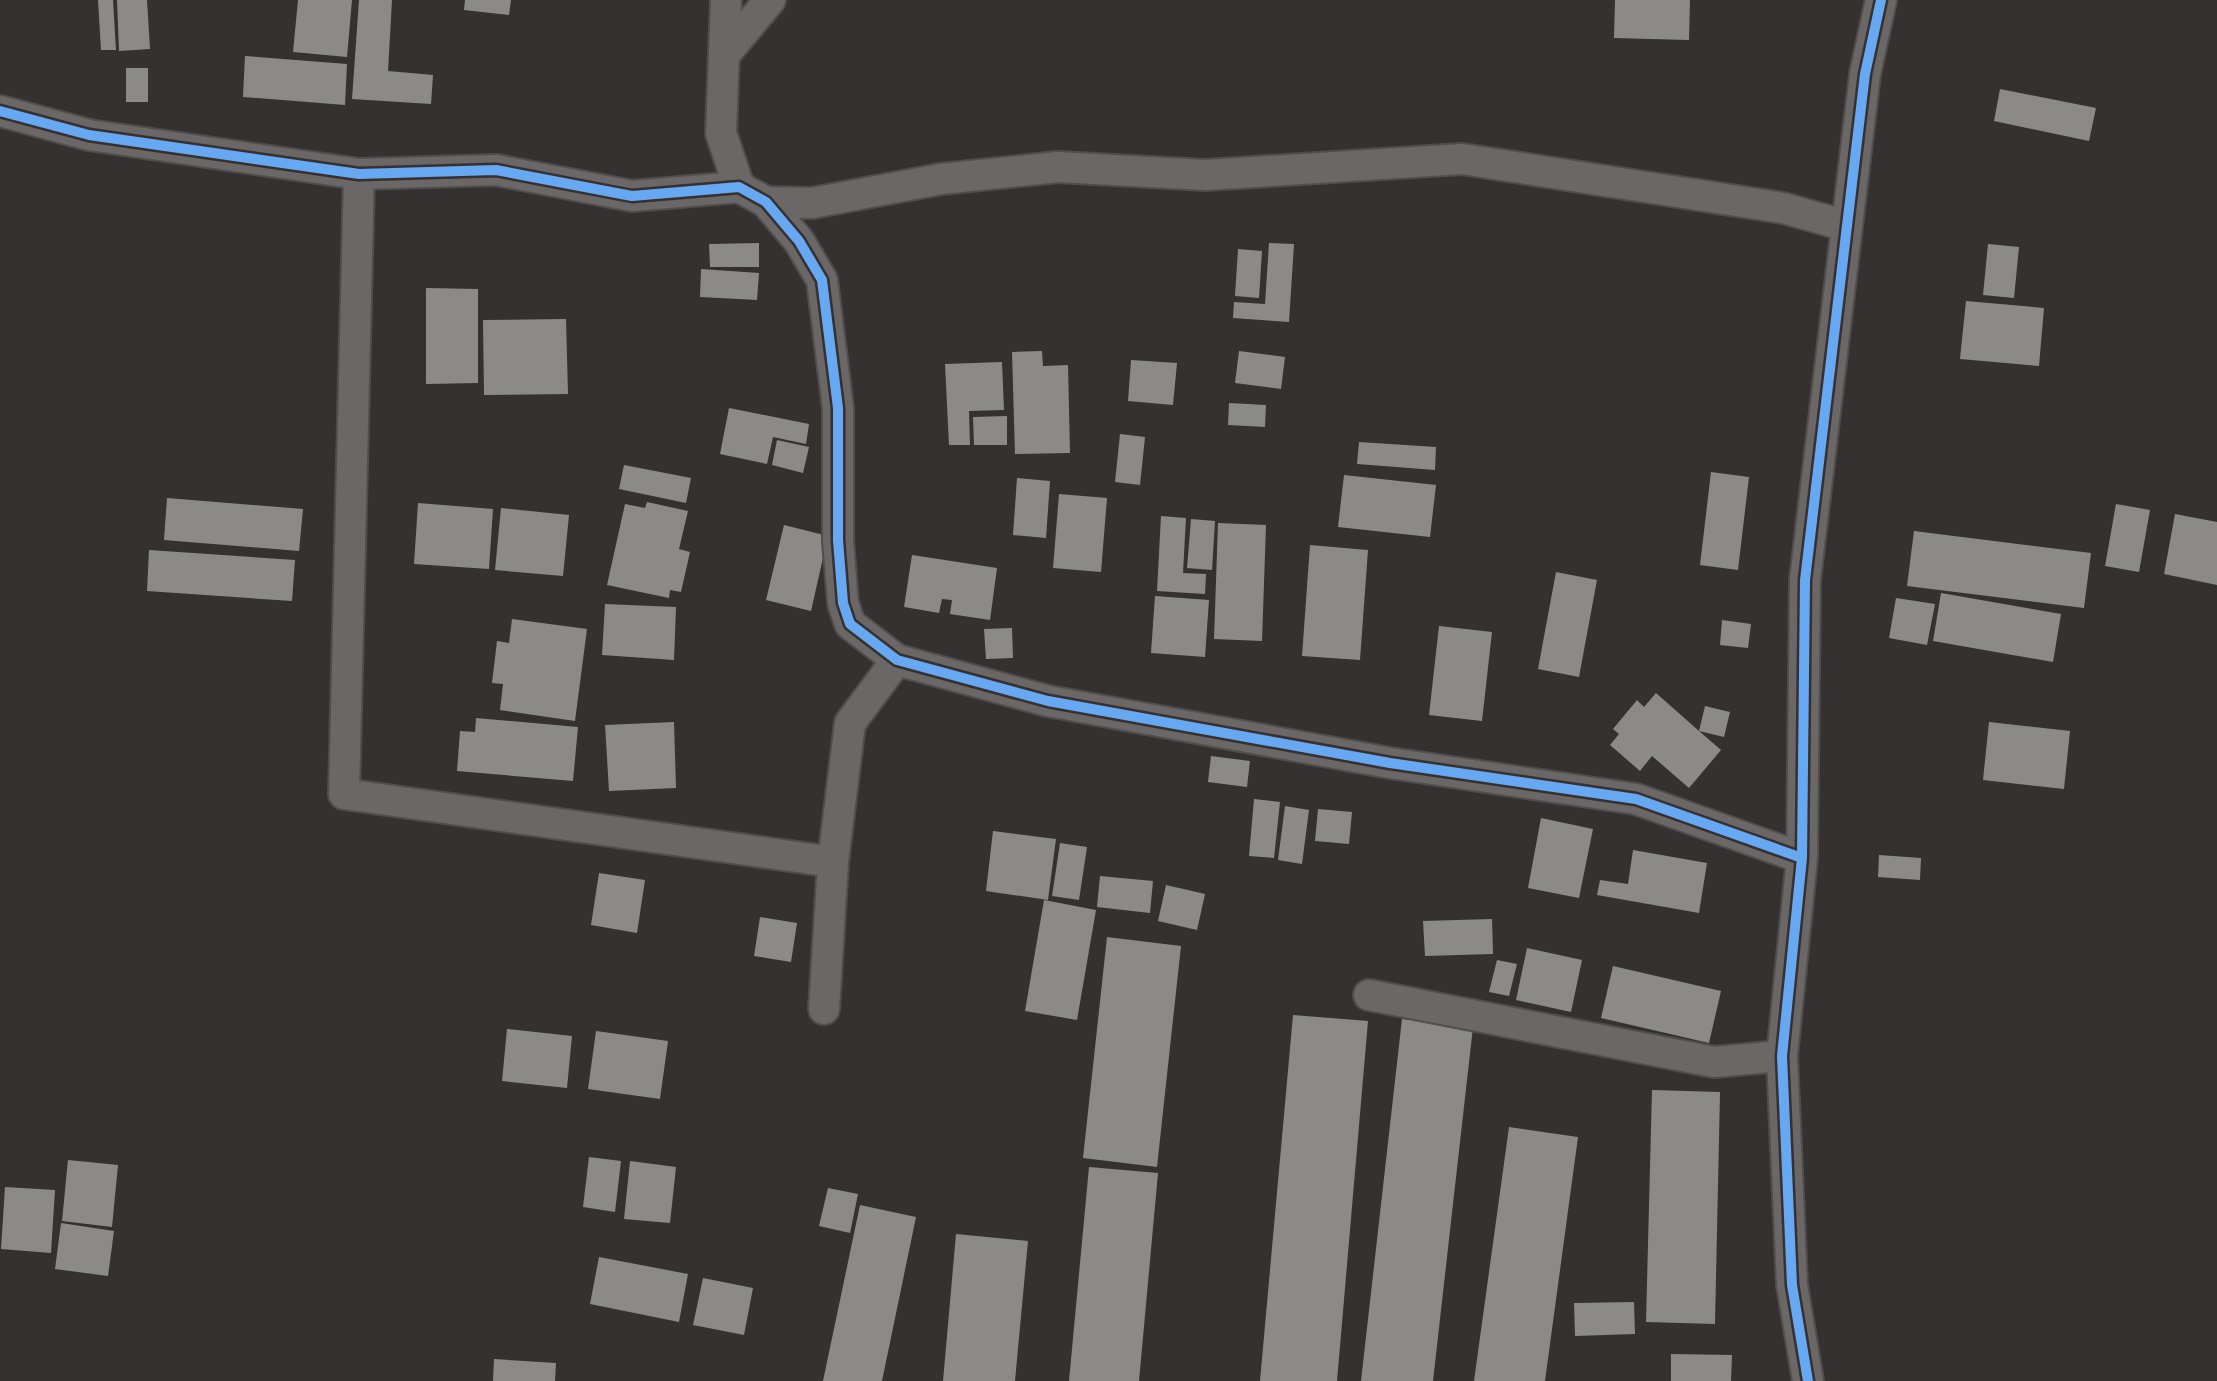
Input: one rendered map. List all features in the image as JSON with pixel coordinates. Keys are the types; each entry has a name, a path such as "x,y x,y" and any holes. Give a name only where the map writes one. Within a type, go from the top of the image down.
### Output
{"street":[{"path":"726,0 721,133 739,187"},
{"path":"725,54 770,0"},
{"path":"1808,1381 1792,1285 1782,1056 1802,858 1805,580 1865,74 1881,0"},
{"path":"0,111 89,135 359,174 496,170 632,196 739,187 766,202 799,241 822,280 838,408 838,540 843,603 850,624 897,660 1048,701 1390,763 1636,799 1802,858"},
{"path":"766,202 812,203 941,179 1058,167 1206,175 1462,159 1783,208 1847,226"},
{"path":"359,174 344,794 833,862"},
{"path":"824,1009 833,862 850,723 897,660"},
{"path":"1369,995 1714,1062 1782,1056"}],"building":[{"path":"98,0 113,0 116,50 101,50"},
{"path":"117,0 147,0 150,49 119,51"},
{"path":"298,0 352,0 347,57 293,52"},
{"path":"359,0 392,0 388,71 433,75 431,104 352,99"},
{"path":"465,0 511,0 509,15 464,10"},
{"path":"1615,0 1690,0 1689,40 1614,38"},
{"path":"245,56 347,64 345,105 243,97"},
{"path":"126,68 148,68 148,102 126,102"},
{"path":"2000,89 2096,108 2089,141 1994,121"},
{"path":"759,243 759,267 710,267 709,244"},
{"path":"1269,243 1294,244 1289,322 1233,318 1234,302 1265,304"},
{"path":"1988,244 2019,247 2014,298 1983,295"},
{"path":"1238,249 1262,251 1259,298 1235,296"},
{"path":"701,269 759,273 757,300 700,297"},
{"path":"426,288 478,289 478,383 426,384"},
{"path":"1966,301 2044,308 2039,366 1960,359"},
{"path":"566,319 568,394 484,395 483,320"},
{"path":"1042,351 1043,366 1068,365 1070,453 1015,454 1012,352"},
{"path":"1239,351 1285,357 1281,389 1235,383"},
{"path":"1131,360 1177,363 1173,405 1128,401"},
{"path":"1002,362 1004,410 969,411 970,445 949,445 945,364"},
{"path":"1229,403 1266,405 1265,427 1228,425"},
{"path":"729,408 809,424 806,444 773,437 767,464 720,454"},
{"path":"1007,416 1007,445 974,445 973,417"},
{"path":"1120,434 1145,437 1140,485 1115,482"},
{"path":"777,440 809,447 803,473 772,465"},
{"path":"1359,442 1436,447 1435,470 1357,464"},
{"path":"624,465 691,478 686,503 619,489"},
{"path":"1711,472 1749,477 1738,570 1700,565"},
{"path":"1344,475 1436,485 1430,537 1338,527"},
{"path":"1017,478 1050,481 1046,538 1013,535"},
{"path":"1059,494 1107,498 1101,572 1053,568"},
{"path":"167,498 303,509 299,551 164,540"},
{"path":"647,502 688,511 679,549 690,552 681,592 670,590 669,598 607,585 625,504 645,508"},
{"path":"418,503 493,509 489,569 414,564"},
{"path":"2116,504 2150,510 2139,572 2105,566"},
{"path":"501,508 569,515 563,576 495,570"},
{"path":"2175,514 2217,522 2217,585 2164,574"},
{"path":"1161,516 1186,518 1183,573 1206,574 1205,594 1157,591"},
{"path":"1191,519 1215,521 1212,570 1187,568"},
{"path":"1218,523 1266,525 1262,641 1214,639"},
{"path":"784,525 828,536 811,611 766,600"},
{"path":"1914,531 2091,553 2084,608 1907,586"},
{"path":"1310,545 1368,550 1360,660 1302,656"},
{"path":"149,550 295,560 292,601 147,591"},
{"path":"912,555 997,568 990,620 950,614 952,600 942,599 939,613 904,607"},
{"path":"1556,572 1597,580 1579,677 1538,669"},
{"path":"1941,593 2061,614 2053,662 1933,641"},
{"path":"1155,596 1209,600 1205,657 1151,653"},
{"path":"1896,598 1935,604 1927,645 1889,638"},
{"path":"605,604 676,607 674,660 602,655"},
{"path":"512,619 587,629 575,721 500,710 503,684 492,683 497,641 509,643"},
{"path":"1722,620 1751,624 1748,648 1720,645"},
{"path":"1439,626 1492,632 1482,721 1429,715"},
{"path":"1012,628 1013,658 986,659 984,629"},
{"path":"1656,693 1721,750 1689,788 1652,756 1640,771 1610,745 1619,734 1613,729 1637,700 1644,707"},
{"path":"1705,706 1730,712 1724,737 1699,731"},
{"path":"476,718 578,727 573,781 457,771 460,731 475,732"},
{"path":"674,722 676,788 609,791 605,725"},
{"path":"1989,722 2070,731 2064,789 1983,780"},
{"path":"1211,756 1250,761 1247,787 1208,782"},
{"path":"1254,799 1280,802 1274,858 1249,856"},
{"path":"1285,806 1309,810 1302,864 1278,860"},
{"path":"1318,809 1352,812 1349,844 1315,841"},
{"path":"1541,818 1593,829 1579,898 1528,888"},
{"path":"993,831 1056,839 1048,900 986,891"},
{"path":"1060,843 1087,847 1079,900 1052,896"},
{"path":"1633,850 1707,863 1699,913 1597,895 1600,880 1628,884"},
{"path":"1879,855 1921,858 1920,880 1878,877"},
{"path":"599,873 645,880 637,933 591,925"},
{"path":"1100,876 1153,881 1150,913 1097,907"},
{"path":"1166,885 1205,894 1197,930 1158,921"},
{"path":"1044,900 1096,910 1077,1020 1025,1011"},
{"path":"760,917 797,923 791,962 754,956"},
{"path":"1492,919 1493,954 1425,956 1423,921"},
{"path":"1107,937 1181,946 1157,1167 1083,1158"},
{"path":"1527,948 1582,960 1571,1012 1516,1000"},
{"path":"1497,960 1517,964 1509,996 1489,992"},
{"path":"1613,966 1721,991 1709,1043 1601,1018"},
{"path":"1293,1015 1368,1021 1337,1381 1260,1381"},
{"path":"1402,1019 1473,1027 1433,1381 1361,1381"},
{"path":"507,1029 572,1036 567,1088 502,1081"},
{"path":"596,1031 668,1041 660,1099 588,1089"},
{"path":"1652,1090 1720,1092 1715,1324 1646,1322"},
{"path":"1509,1127 1578,1137 1545,1381 1474,1381"},
{"path":"589,1157 621,1161 615,1212 583,1207"},
{"path":"68,1160 118,1165 112,1227 62,1221"},
{"path":"630,1161 676,1167 670,1223 624,1219"},
{"path":"1089,1167 1158,1173 1139,1381 1069,1381"},
{"path":"5,1187 55,1190 51,1253 1,1249"},
{"path":"828,1188 858,1194 850,1233 819,1226"},
{"path":"860,1205 916,1217 882,1381 823,1381"},
{"path":"61,1223 114,1231 108,1276 55,1269"},
{"path":"956,1234 1028,1241 1015,1381 943,1381"},
{"path":"599,1257 688,1274 679,1322 590,1304"},
{"path":"703,1278 753,1288 744,1335 693,1325"},
{"path":"1634,1302 1635,1334 1575,1336 1574,1303"},
{"path":"1671,1354 1732,1355 1731,1381 1671,1381"},
{"path":"494,1359 556,1363 555,1381 493,1381"}],"cycle path":[{"path":"1808,1381 1792,1285 1782,1056 1802,858 1805,580 1865,74 1881,0"},
{"path":"0,111 89,135 359,174 496,170 632,196 739,187 766,202 799,241 822,280 838,408 838,540 843,603 850,624 897,660 1048,701 1390,763 1636,799 1802,858"}]}
